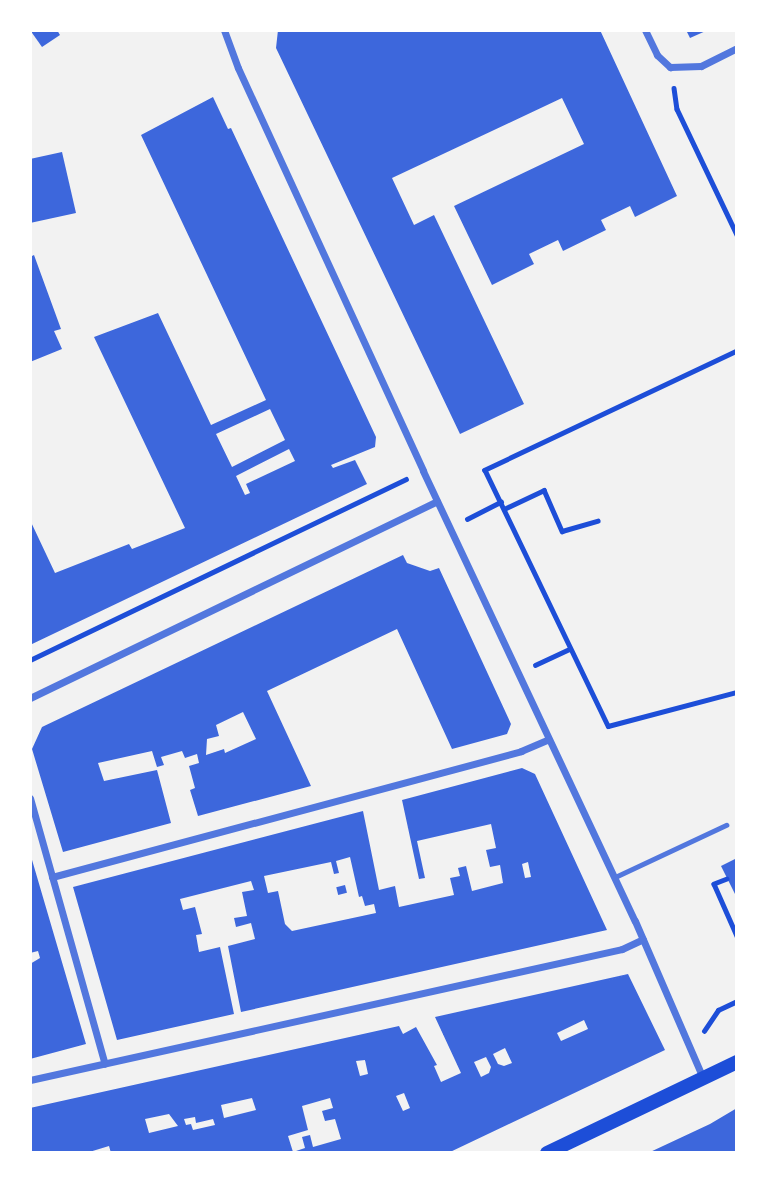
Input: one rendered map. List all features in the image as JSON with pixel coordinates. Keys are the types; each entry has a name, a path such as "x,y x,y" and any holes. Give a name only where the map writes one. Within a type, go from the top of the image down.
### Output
{"main road":[{"path":"547,1153 737,1062"}],"street":[{"path":"224,30 423,471 615,877 703,1079"},
{"path":"645,30 657,55 670,67 701,66 737,48"},
{"path":"30,698 437,501"},
{"path":"52,877 521,751 549,738"},
{"path":"30,798 104,1064"},
{"path":"30,1080 622,949 643,939"}],"lane":[{"path":"615,877 726,825"}],"path":[{"path":"670,67 677,108 737,235"},
{"path":"737,351 485,470 608,726 737,692"},
{"path":"30,660 423,471"},
{"path":"504,509 544,490 562,531 598,521"},
{"path":"463,520 501,502"},
{"path":"518,672 570,649"},
{"path":"727,879 714,884 737,936"},
{"path":"704,1032 718,1010 737,1001"}],"building":[{"path":"30,30 57,30 60,35 42,47"},
{"path":"278,30 600,30 677,196 635,217 630,206 601,220 606,230 563,251 558,240 529,254 534,264 492,285 454,206 584,144 562,98 392,178 414,225 434,215 524,404 460,434 276,48"},
{"path":"686,30 708,30 690,38"},
{"path":"213,97 228,129 231,128 376,437 375,447 331,465 333,468 355,460 367,484 30,645 30,520 55,573 129,544 132,549 185,528 94,337 158,313 211,425 266,400 141,135","holes":["270,409 285,440 232,467 216,434","289,449 295,461 246,484 250,493 245,495 236,476"]},
{"path":"62,152 76,213 30,223 30,159"},
{"path":"34,255 61,329 54,331 62,349 30,362 30,257"},
{"path":"403,555 407,563 430,571 439,568 511,724 507,734 452,749 397,629 267,691 311,786 198,816 190,790 195,788 189,766 199,763 197,754 185,758 182,751 161,757 164,765 157,767 152,751 98,763 104,781 157,770 171,823 63,852 32,749 42,727","holes":["243,712 256,739 225,753 224,749 206,755 207,739 219,736 216,725"]},
{"path":"522,768 535,774 607,930 241,1012 228,946 255,939 251,923 236,927 234,918 247,916 242,892 254,890 251,881 180,899 183,910 195,907 202,934 196,935 199,952 220,947 234,1014 117,1040 73,887 363,811 379,890 395,886 399,907 454,895 450,878 460,876 458,868 466,866 472,891 503,883 500,865 490,867 486,850 496,848 491,824 417,841 425,878 419,879 402,800","holes":["350,857 359,897 362,896 365,906 374,904 376,913 292,931 285,924 278,891 268,893 264,876 331,862 334,874 339,873 336,861","528,862 531,877 525,878 522,864"]},
{"path":"30,853 86,1044 30,1059 30,964 40,958 38,951 30,953"},
{"path":"737,858 737,893 735,894 721,866"},
{"path":"345,885 347,893 338,895 336,887"},
{"path":"628,974 665,1050 448,1153 111,1153 109,1146 86,1153 30,1153 30,1108 399,1026 403,1034 416,1027 437,1065 434,1066 441,1082 461,1073 435,1017","holes":["584,1020 588,1029 561,1041 557,1033","505,1048 512,1063 504,1066 498,1064 493,1054","486,1057 491,1067 489,1073 481,1077 474,1062","365,1060 368,1074 360,1076 356,1061","404,1093 410,1108 403,1111 396,1096","252,1098 256,1110 224,1118 221,1105","330,1098 333,1108 322,1111 325,1121 335,1119 341,1139 313,1147 310,1135 302,1137 305,1148 293,1152 288,1136 308,1130 302,1106","169,1114 178,1126 149,1133 145,1119","195,1117 196,1123 213,1119 215,1125 193,1130 191,1124 186,1125 184,1119"]},
{"path":"737,1108 737,1153 648,1153 710,1124"}]}
